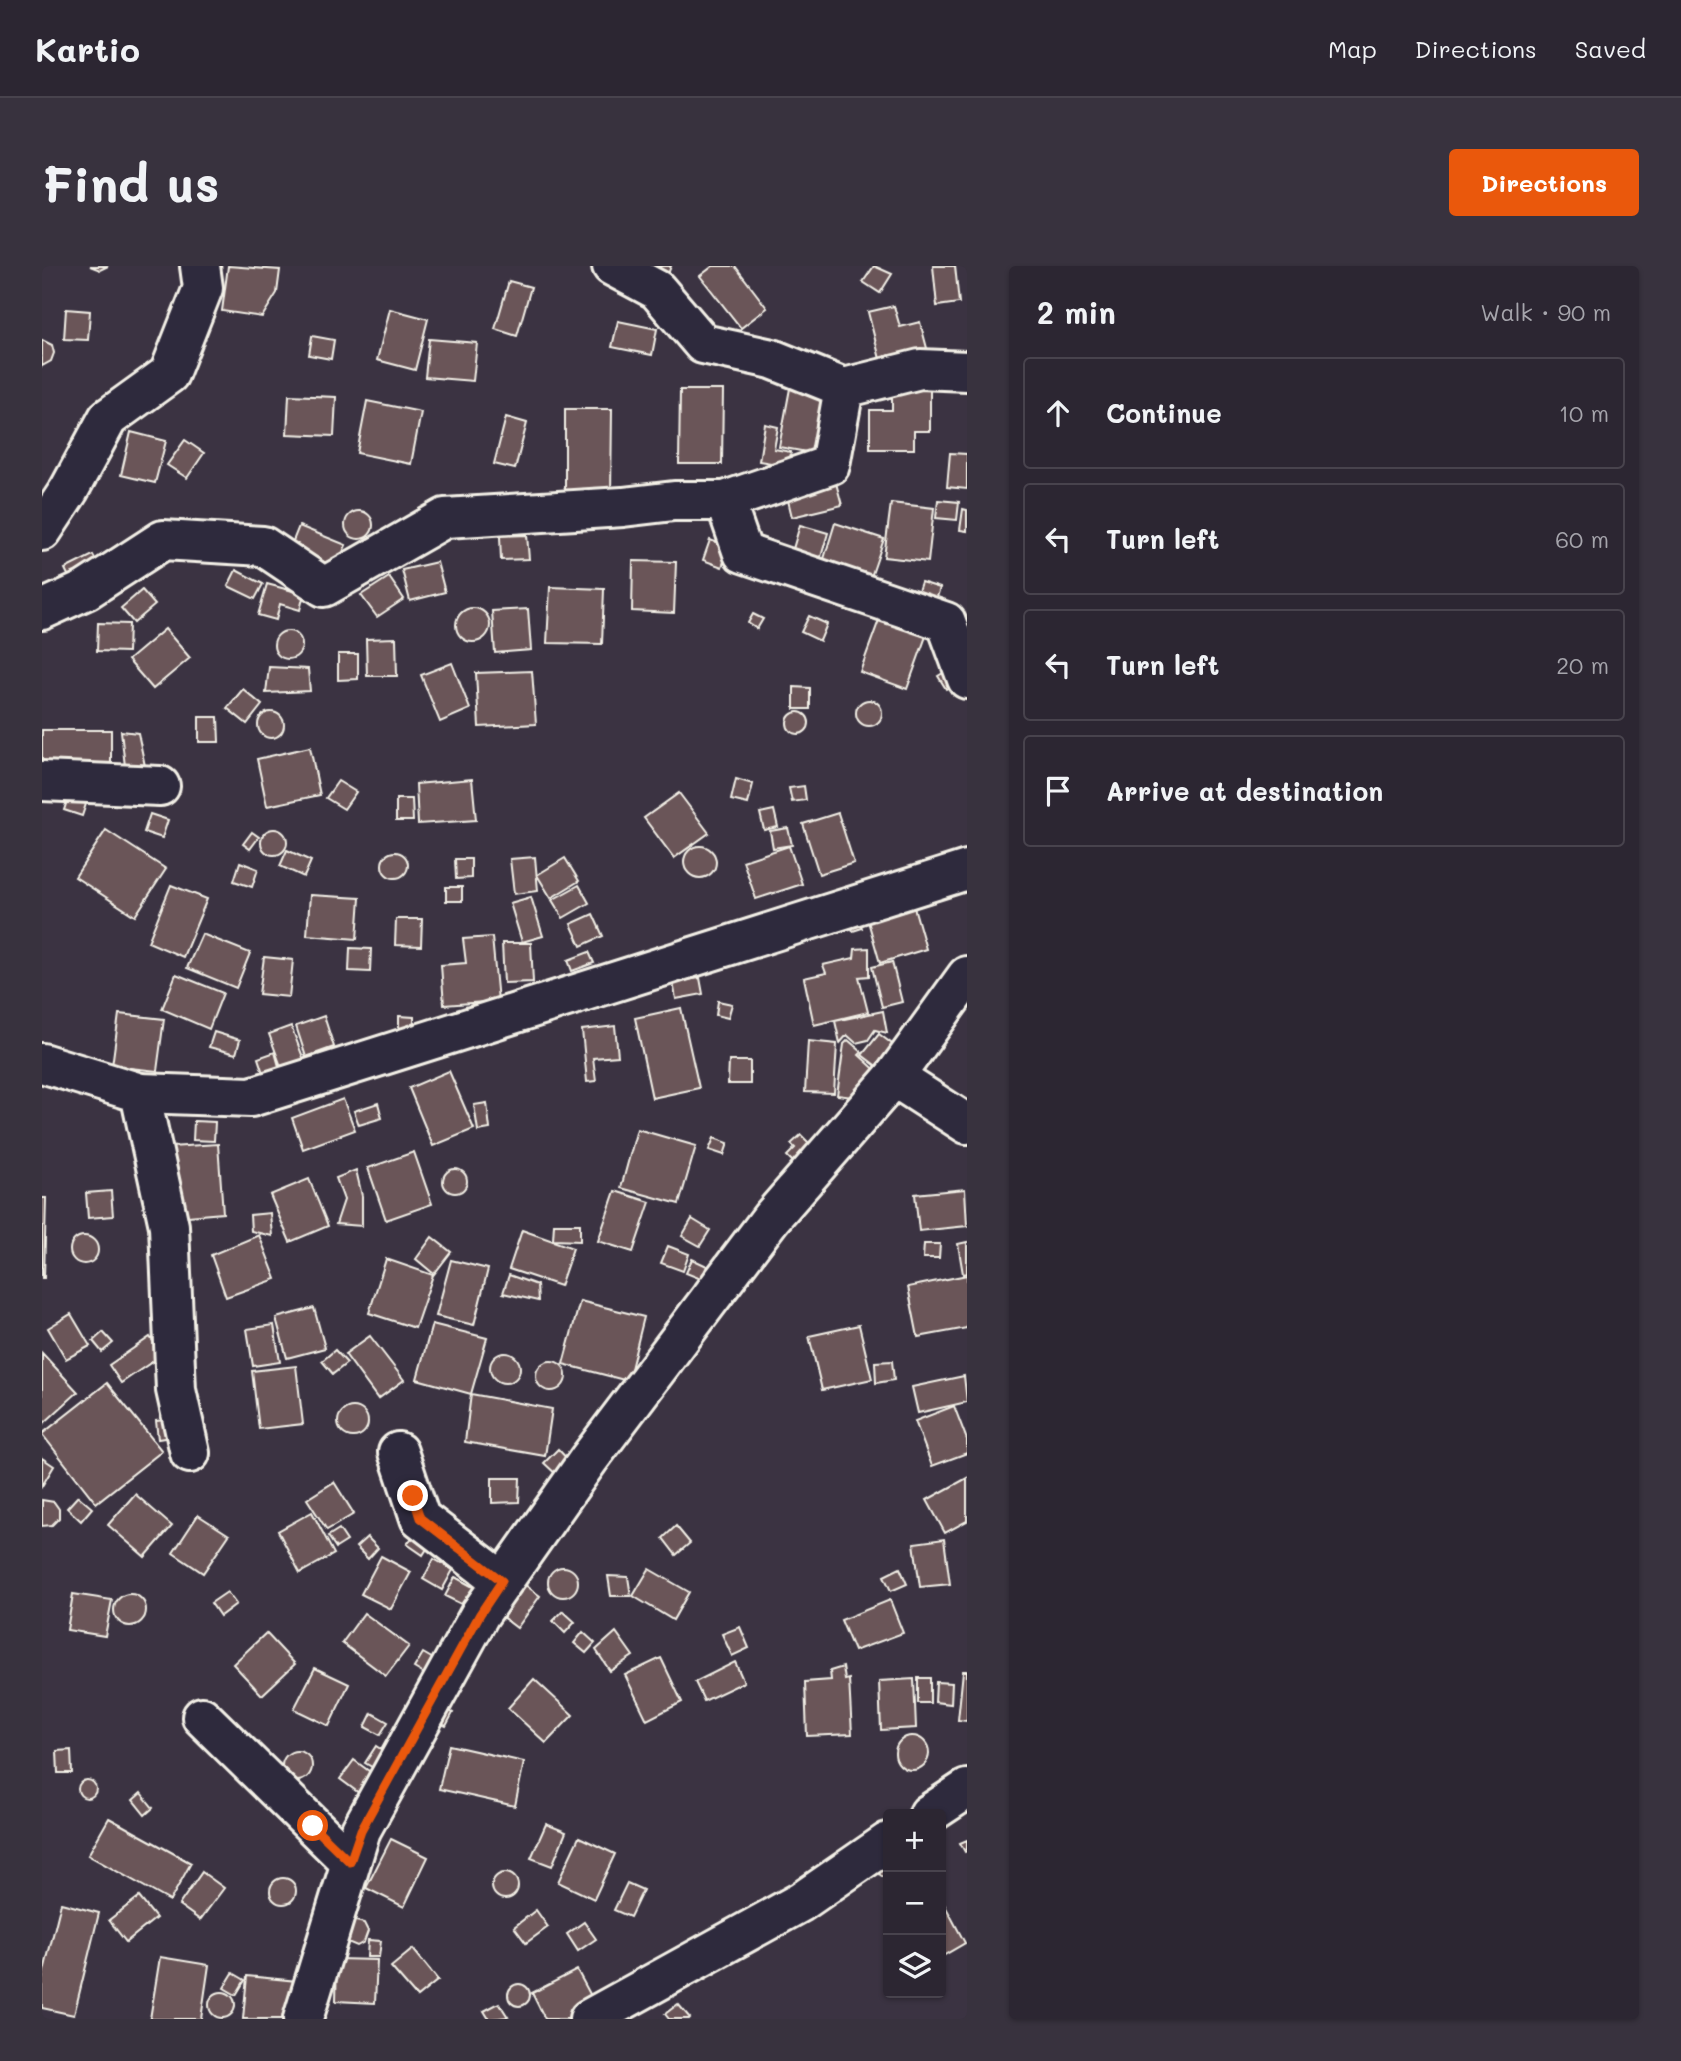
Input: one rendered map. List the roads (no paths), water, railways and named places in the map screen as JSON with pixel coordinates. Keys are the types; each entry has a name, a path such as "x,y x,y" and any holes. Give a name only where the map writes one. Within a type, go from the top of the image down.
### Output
{"street":[{"path":"42,531 69,490 108,418 169,374 203,288 200,266"},
{"path":"612,266 657,290 703,344 772,359 844,388 920,369 967,371"},
{"path":"42,610 86,590 163,540 263,546 324,587 445,518 623,507 674,501 725,501 830,466 844,388"},
{"path":"725,501 743,553 946,622 967,679"},
{"path":"42,781 160,786"},
{"path":"42,1063 140,1093 251,1097 967,870"},
{"path":"303,2019 350,1862 367,1818 480,1614 589,1459 771,1218 894,1077 967,976"},
{"path":"894,1077 967,1124"},
{"path":"140,1093 169,1226 176,1390 190,1453"},
{"path":"398,1452 420,1518 502,1581"},
{"path":"202,1717 350,1862"},
{"path":"937,1809 967,1789"},
{"path":"589,2019 800,1902 883,1845"}]}
